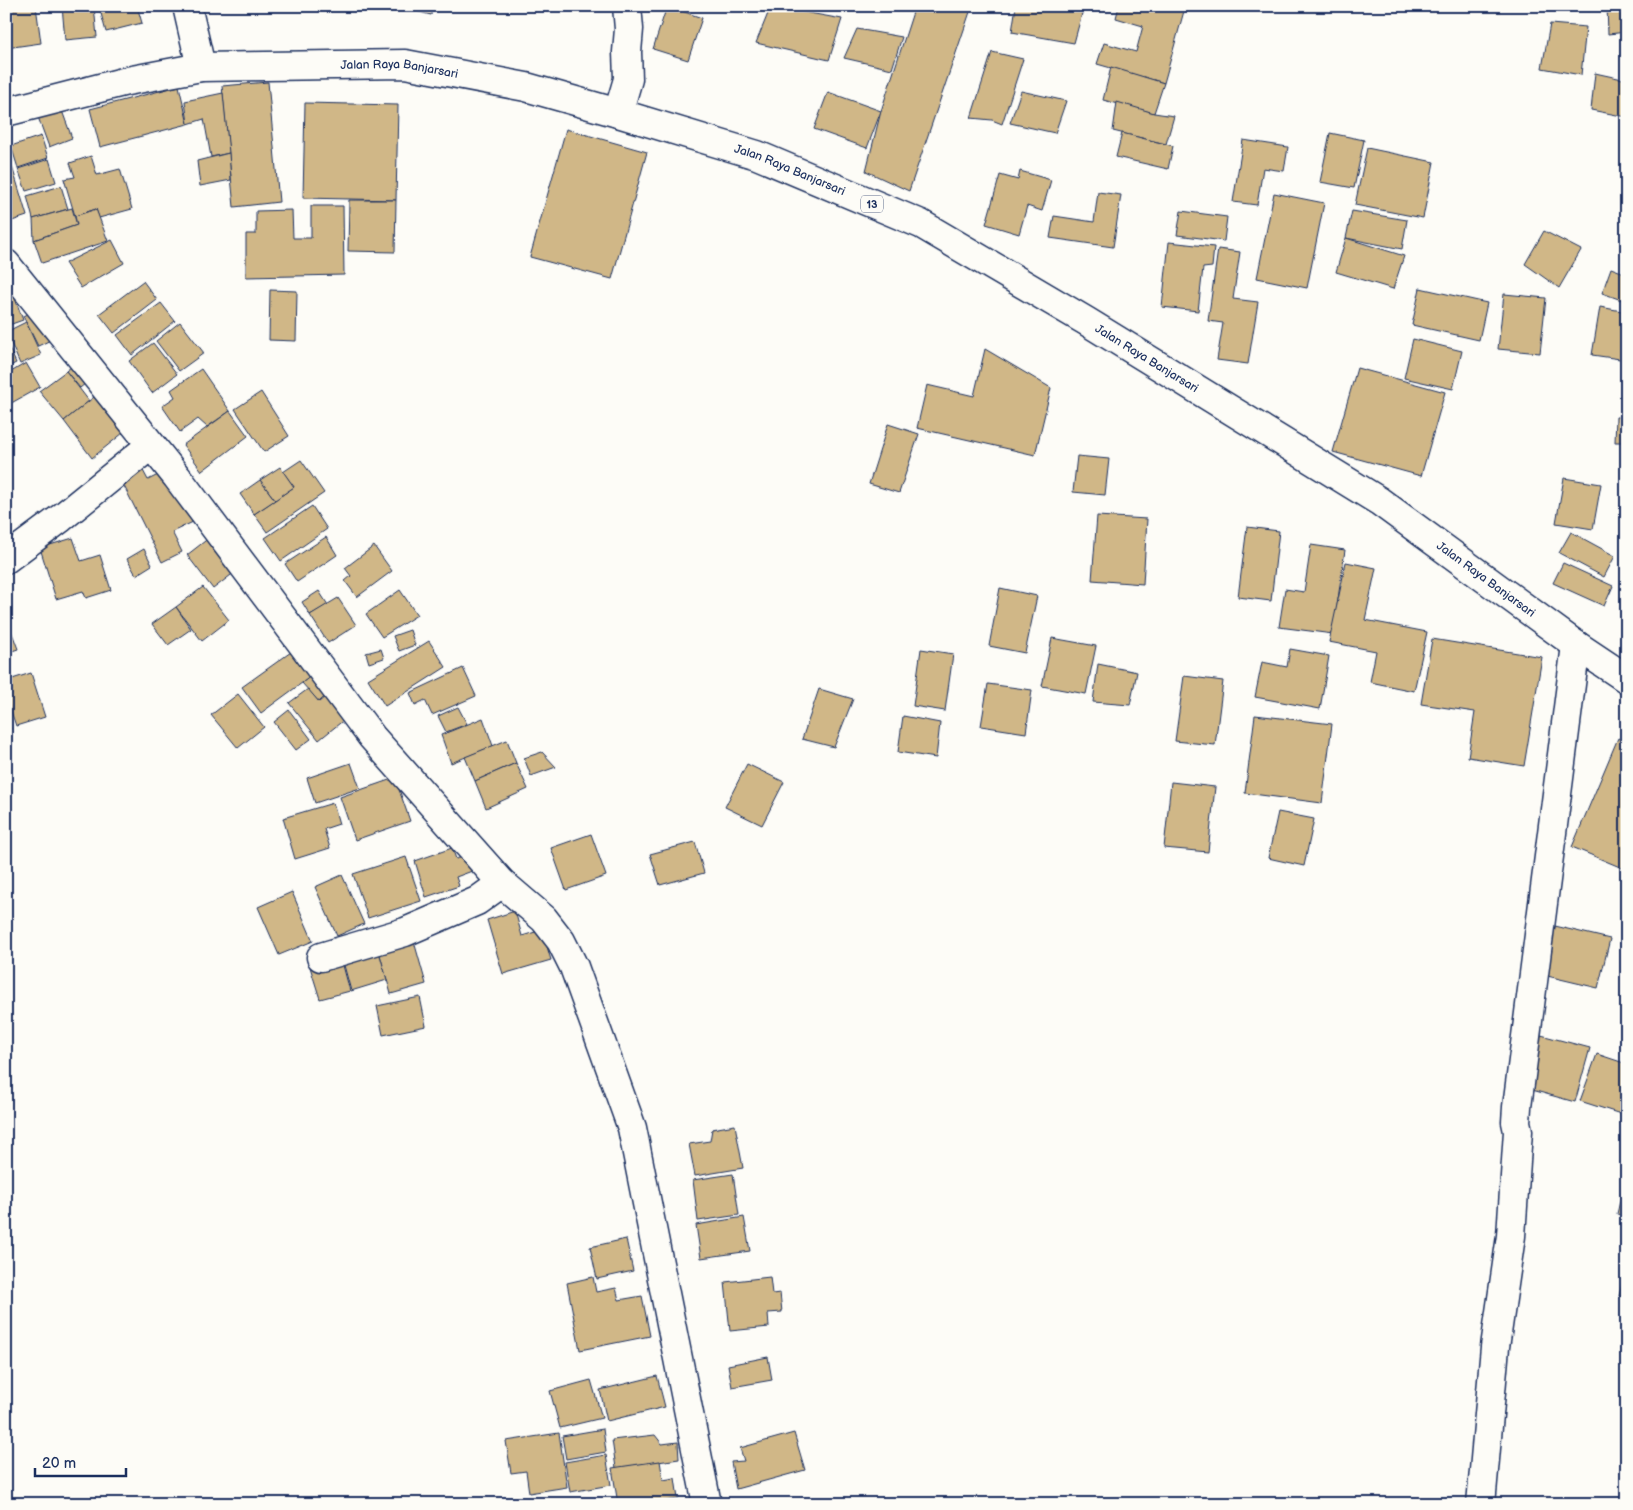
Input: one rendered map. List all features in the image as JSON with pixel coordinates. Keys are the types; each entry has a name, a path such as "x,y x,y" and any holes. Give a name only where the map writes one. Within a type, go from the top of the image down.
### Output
{"main road":[{"path":"187,6 201,67"},
{"path":"618,112 628,78 627,52 629,28 627,6"},
{"name":"Jalan Raya Banjarsari","path":"6,112 127,81 201,67 405,64 526,87 618,112 757,155 921,224 1086,321 1379,500 1576,645 1627,679"},
{"path":"6,264 177,477 372,736 502,883 544,919 561,941 574,967 632,1128 707,1504"},
{"path":"6,559 61,518 151,445"},
{"path":"1481,1504 1496,1347 1511,1236 1518,1131 1516,1122 1517,1107 1576,645"},
{"path":"322,956 414,928 477,901 502,883"}],"building":[{"path":"6,6 36,6 41,43 6,48"},
{"path":"62,6 94,6 97,37 65,40"},
{"path":"99,6 137,6 142,23 106,32"},
{"path":"396,6 433,6 431,15"},
{"path":"667,6 702,18 688,60 653,49"},
{"path":"771,6 842,19 829,60 756,43"},
{"path":"915,6 972,6 909,191 866,171 881,111"},
{"path":"1016,6 1084,6 1074,43 1012,32"},
{"path":"1119,6 1168,6 1184,11 1164,83 1097,64 1104,43 1136,52 1143,26 1116,18"},
{"path":"1567,6 1591,6 1590,11"},
{"path":"1607,6 1627,6 1627,32 1608,34"},
{"path":"1550,24 1586,27 1581,75 1542,68"},
{"path":"857,29 902,37 892,69 844,58"},
{"path":"992,52 1023,59 1002,124 992,120 971,118"},
{"path":"1111,67 1164,83 1154,113 1103,100"},
{"path":"1595,73 1627,80 1627,117 1591,110"},
{"path":"268,82 279,202 234,207 222,86"},
{"path":"179,86 188,124 100,147 90,109"},
{"path":"1021,91 1066,101 1055,133 1010,123"},
{"path":"828,92 881,111 867,148 814,129"},
{"path":"223,93 229,153 211,157 204,119 188,124 185,101"},
{"path":"1117,102 1154,113 1174,116 1166,144 1113,131"},
{"path":"305,103 398,105 396,200 303,198"},
{"path":"61,108 72,138 49,147 38,117"},
{"path":"566,129 647,152 612,279 530,257"},
{"path":"1122,133 1173,146 1168,169 1116,157"},
{"path":"1330,133 1364,140 1354,188 1320,182"},
{"path":"41,136 48,158 18,168 11,146"},
{"path":"1243,140 1288,147 1284,171 1263,168 1257,205 1233,202"},
{"path":"1367,148 1434,162 1423,218 1355,205"},
{"path":"229,153 231,180 200,186 197,161"},
{"path":"91,156 97,175 120,169 132,209 99,218 96,209 75,216 64,179 75,177 70,163"},
{"path":"49,159 56,182 26,191 18,169"},
{"path":"10,160 27,216 6,223 6,161"},
{"path":"1020,171 1051,180 1042,211 1027,206 1019,234 986,224 1000,175 1018,180"},
{"path":"61,186 68,209 33,219 27,196"},
{"path":"1098,192 1121,195 1113,247 1050,238 1054,216 1094,222"},
{"path":"1274,193 1324,203 1307,288 1257,278"},
{"path":"349,200 396,200 395,252 348,251"},
{"path":"311,206 343,206 344,275 246,277 246,234 256,234 256,211 292,210 293,238 311,238"},
{"path":"72,208 77,225 34,240 33,219"},
{"path":"96,209 108,241 42,263 34,240 77,225 75,216"},
{"path":"1181,211 1227,217 1224,241 1177,235"},
{"path":"1352,211 1407,220 1402,249 1346,238"},
{"path":"1544,231 1581,250 1559,288 1525,264"},
{"path":"1346,238 1404,256 1393,289 1336,272"},
{"path":"112,240 124,263 81,288 65,263"},
{"path":"1169,242 1214,247 1212,267 1203,268 1198,311 1162,307"},
{"path":"1218,249 1240,252 1233,299 1258,302 1248,364 1217,360 1223,323 1208,321"},
{"path":"1611,268 1627,274 1627,302 1602,293"},
{"path":"143,281 157,300 114,333 99,314"},
{"path":"1420,288 1487,303 1479,340 1412,325"},
{"path":"270,290 297,291 296,341 269,340"},
{"path":"13,293 23,320 6,326 6,295"},
{"path":"1504,294 1546,298 1540,353 1498,349"},
{"path":"161,303 175,321 132,355 117,335"},
{"path":"40,307 55,338 38,346 23,316"},
{"path":"1600,307 1627,312 1627,360 1592,355"},
{"path":"26,322 41,355 20,364 6,332"},
{"path":"180,322 204,353 179,371 156,341"},
{"path":"1413,339 1462,351 1453,389 1404,378"},
{"path":"6,341 16,363 6,368"},
{"path":"153,343 177,374 152,393 129,361"},
{"path":"985,349 1051,388 1035,455 917,428 927,385 974,396"},
{"path":"77,362 91,379 80,388 66,371"},
{"path":"26,363 40,387 6,406 6,375"},
{"path":"1357,368 1445,392 1421,476 1333,452"},
{"path":"201,369 230,411 207,427 198,419 180,432 162,406 175,397 171,390"},
{"path":"66,371 89,401 64,421 39,391"},
{"path":"261,392 289,436 264,452 235,409"},
{"path":"94,397 123,433 92,458 64,421"},
{"path":"230,411 248,436 202,471 183,445"},
{"path":"1616,417 1627,417 1627,468 1625,468 1626,442 1615,442"},
{"path":"888,424 919,434 899,493 869,484"},
{"path":"1077,456 1109,459 1105,495 1073,492"},
{"path":"301,460 324,493 267,532 254,514 294,487 283,472"},
{"path":"140,465 148,480 168,470 195,521 172,532 182,552 162,562 119,476"},
{"path":"280,467 294,487 275,500 260,480"},
{"path":"1564,478 1601,484 1593,529 1556,523"},
{"path":"260,480 275,500 254,514 240,494"},
{"path":"312,506 327,529 281,561 265,538"},
{"path":"1097,516 1147,519 1143,584 1092,580"},
{"path":"1247,527 1279,531 1271,601 1238,597"},
{"path":"1571,532 1615,556 1604,577 1559,553"},
{"path":"214,534 240,568 213,589 187,555"},
{"path":"326,537 337,555 297,582 285,564"},
{"path":"73,538 81,561 100,555 111,590 86,598 83,591 56,599 40,548"},
{"path":"1311,545 1345,550 1333,634 1279,627 1285,589 1304,592"},
{"path":"374,546 392,571 357,597 345,581 351,576 345,568"},
{"path":"144,549 152,565 136,575 127,559"},
{"path":"1346,562 1376,568 1365,620 1427,632 1414,691 1370,682 1376,651 1329,642"},
{"path":"1563,563 1613,586 1604,606 1553,583"},
{"path":"203,587 229,620 202,641 176,607"},
{"path":"1000,588 1037,596 1025,653 989,646"},
{"path":"400,590 417,615 382,637 366,614"},
{"path":"319,591 328,605 310,615 302,602"},
{"path":"338,598 356,625 328,643 310,615"},
{"path":"176,607 191,629 168,645 152,624"},
{"path":"6,617 18,649 6,653"},
{"path":"410,630 415,645 399,651 393,636"},
{"path":"1052,638 1096,646 1086,694 1042,686"},
{"path":"1432,639 1542,657 1524,766 1468,757 1475,712 1421,704"},
{"path":"429,641 446,667 385,706 368,679"},
{"path":"381,649 384,658 369,663 366,653"},
{"path":"921,649 953,654 945,711 913,706"},
{"path":"1290,649 1329,656 1320,709 1255,697 1262,662 1287,667"},
{"path":"291,652 310,677 261,713 242,687"},
{"path":"1098,664 1137,672 1130,705 1093,702"},
{"path":"463,668 476,696 432,715 425,700 415,705 410,693"},
{"path":"320,669 335,688 319,702 302,683"},
{"path":"31,673 45,717 16,726 6,697 6,681"},
{"path":"1184,676 1223,681 1215,745 1175,741"},
{"path":"988,684 1032,690 1026,733 981,726"},
{"path":"308,689 319,702 326,696 345,719 319,740 289,703"},
{"path":"819,689 853,699 834,747 802,739"},
{"path":"238,694 264,727 238,748 211,715"},
{"path":"458,707 467,724 446,732 438,716"},
{"path":"289,710 311,739 296,750 274,722"},
{"path":"6,714 11,729 6,730"},
{"path":"1255,715 1332,724 1322,803 1245,793"},
{"path":"903,716 940,723 936,758 898,752"},
{"path":"483,718 493,746 451,763 441,735"},
{"path":"1618,738 1627,742 1627,870 1572,847"},
{"path":"507,740 516,763 475,781 465,757"},
{"path":"542,752 556,767 531,776 524,758"},
{"path":"351,763 360,788 315,803 307,778"},
{"path":"516,763 528,789 486,808 475,781"},
{"path":"747,764 784,782 762,825 725,807"},
{"path":"395,778 410,821 355,840 340,797"},
{"path":"1171,782 1215,787 1208,852 1164,848"},
{"path":"333,803 339,824 324,829 330,848 295,859 283,818"},
{"path":"1278,812 1314,819 1304,866 1268,858"},
{"path":"591,834 606,876 566,890 551,848"},
{"path":"695,842 704,873 660,885 650,854"},
{"path":"452,848 456,859 467,855 472,871 456,877 459,886 426,897 415,861"},
{"path":"406,857 421,901 368,918 353,874"},
{"path":"342,875 364,924 337,936 315,887"},
{"path":"292,892 313,941 279,955 258,907"},
{"path":"515,911 522,936 542,930 551,960 503,974 487,920"},
{"path":"1555,926 1610,939 1598,988 1543,975"},
{"path":"413,938 426,984 391,994 378,948"},
{"path":"378,948 387,980 351,991 342,958"},
{"path":"341,958 350,991 320,999 310,967"},
{"path":"420,997 426,1026 383,1035 377,1006"},
{"path":"1541,1035 1590,1048 1575,1102 1525,1088"},
{"path":"1597,1054 1627,1064 1627,1116 1580,1101"},
{"path":"735,1125 743,1168 695,1176 689,1144 710,1141 712,1129"},
{"path":"1627,1170 1627,1216 1617,1214"},
{"path":"733,1174 739,1215 698,1221 693,1180"},
{"path":"744,1217 750,1251 701,1258 696,1225"},
{"path":"626,1239 633,1271 597,1279 590,1247"},
{"path":"1627,1264 1627,1298 1619,1296"},
{"path":"593,1277 596,1292 616,1288 619,1300 642,1296 650,1336 580,1350 567,1283"},
{"path":"770,1277 772,1294 780,1293 782,1312 768,1313 769,1327 730,1331 725,1282"},
{"path":"768,1357 772,1380 732,1387 728,1365"},
{"path":"657,1376 665,1407 607,1421 600,1390"},
{"path":"591,1380 602,1418 560,1428 550,1391"},
{"path":"603,1429 606,1452 566,1459 562,1436"},
{"path":"559,1433 567,1487 529,1493 526,1471 511,1473 506,1441"},
{"path":"794,1433 805,1470 736,1489 731,1462 744,1461 740,1448"},
{"path":"655,1435 662,1444 678,1442 679,1459 616,1468 612,1440"},
{"path":"606,1455 611,1485 570,1492 565,1462"},
{"path":"660,1461 663,1480 675,1478 678,1499 642,1504 618,1504 612,1468"}]}
